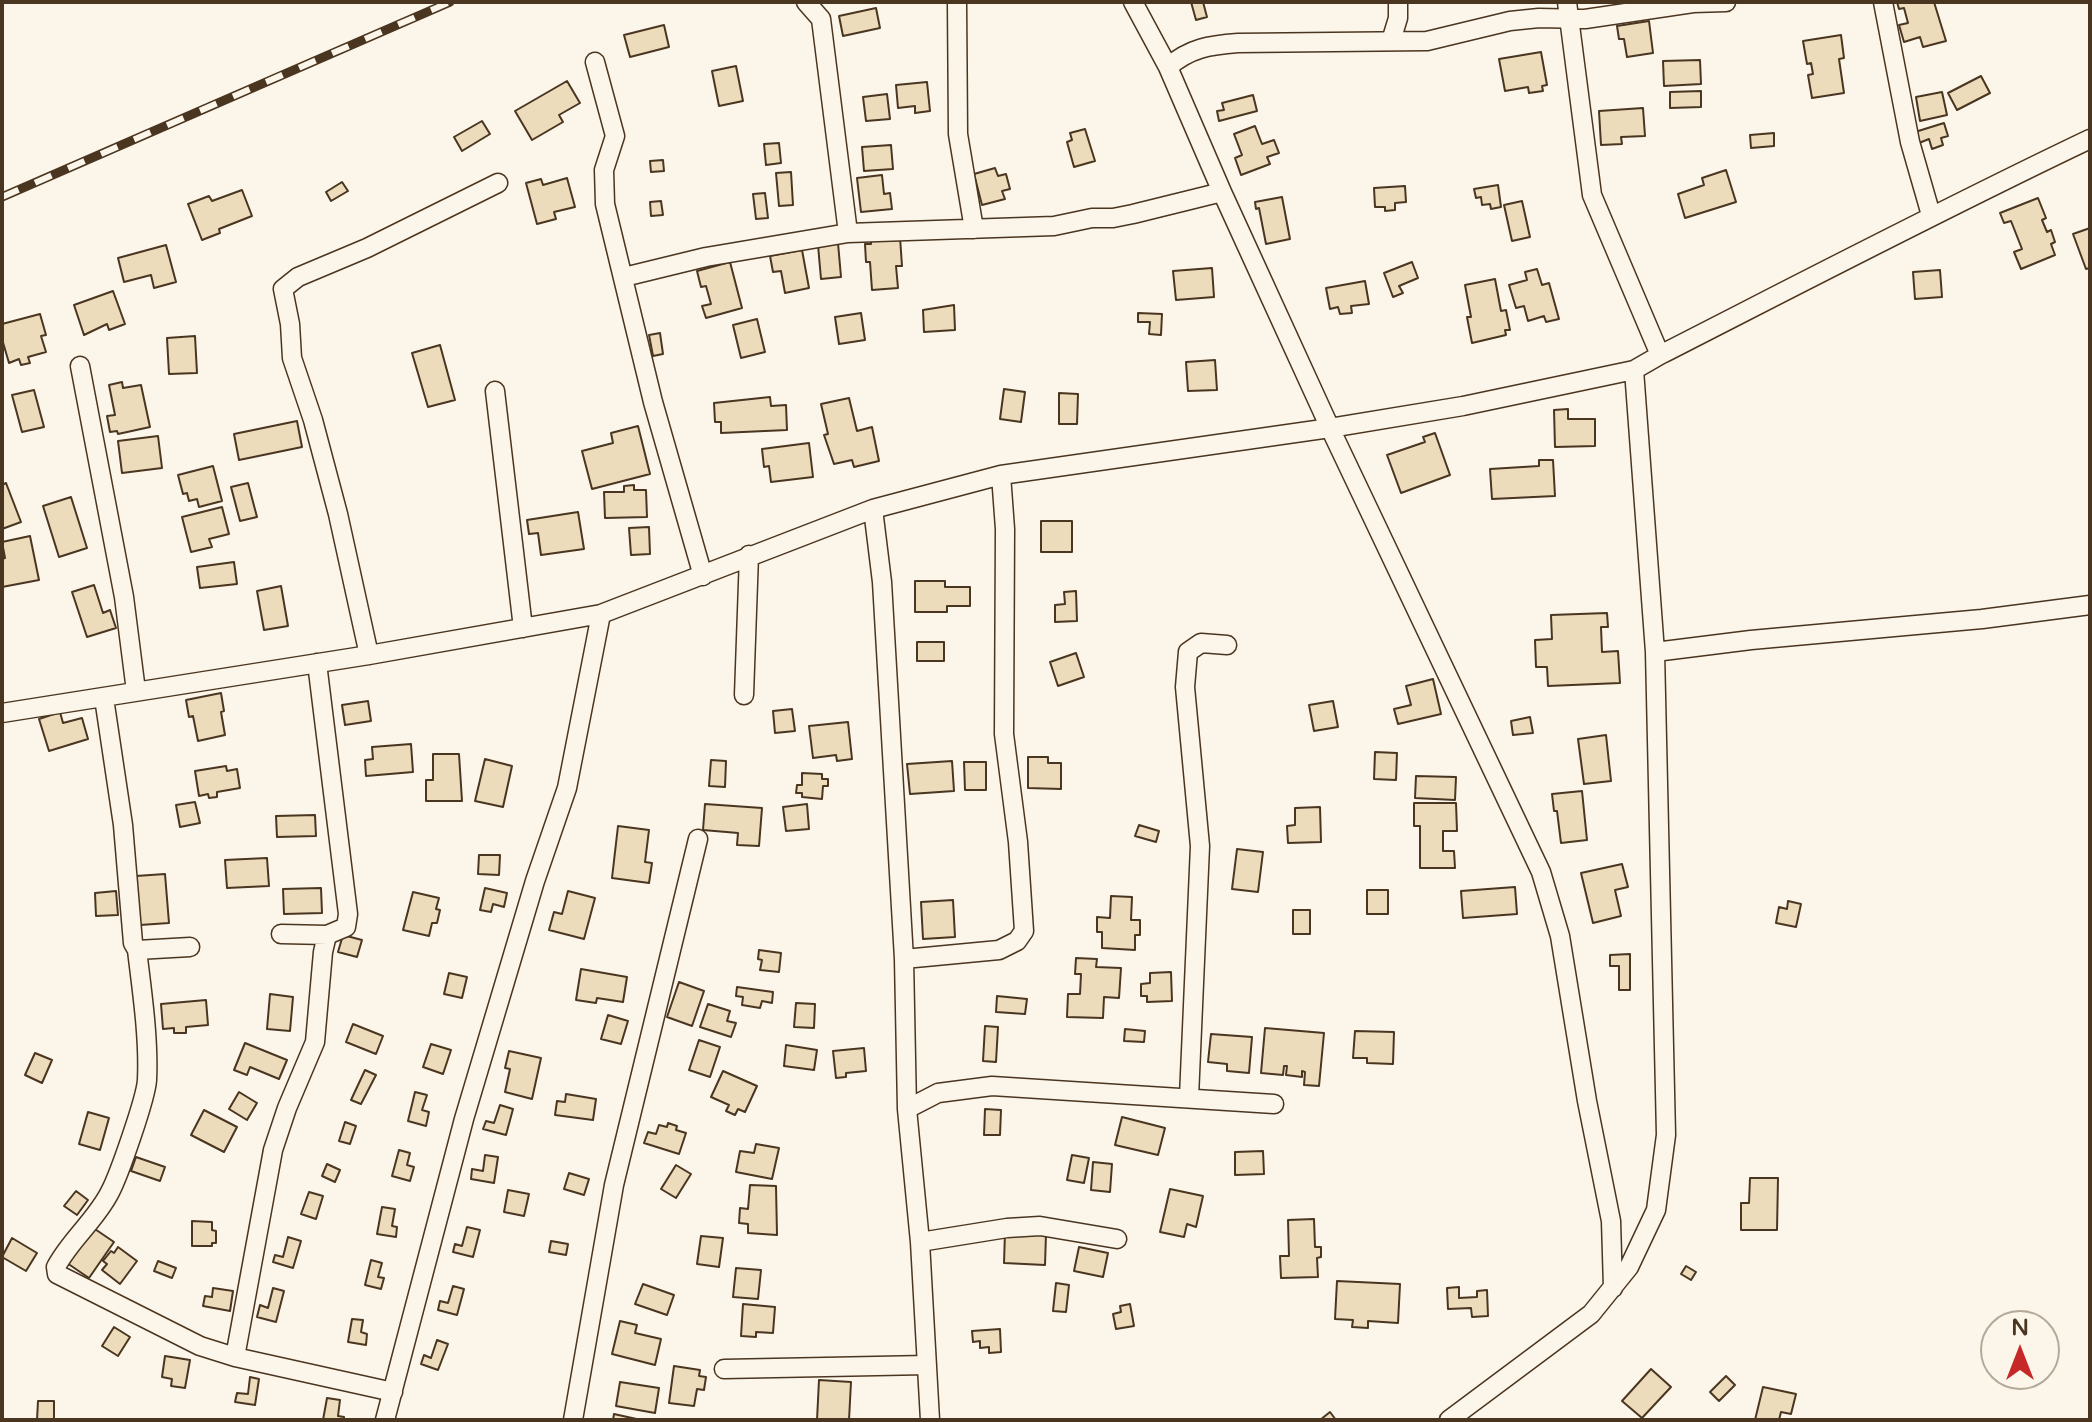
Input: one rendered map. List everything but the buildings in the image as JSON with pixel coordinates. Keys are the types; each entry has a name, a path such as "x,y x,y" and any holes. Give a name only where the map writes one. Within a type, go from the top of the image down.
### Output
{"street":[{"path":"806,2 821,19 848,233"},
{"path":"957,2 958,134 974,229"},
{"path":"1133,2 1168,67 1330,428 1541,872 1560,936 1587,1101 1611,1221 1613,1288"},
{"path":"1391,41 1398,18 1398,2"},
{"path":"1168,67 1191,51 1210,45 1427,41 1568,10 1585,19 1693,3 1723,2"},
{"path":"1883,2 1910,142 1931,215"},
{"path":"1568,10 1592,195 1660,355"},
{"path":"595,62 615,136 604,170 605,204 653,402 703,576"},
{"path":"2,713 369,655 601,614 873,509 1001,475 1463,406 1634,370 1931,215 2090,139"},
{"path":"369,655 338,514 313,420 292,358 290,324 283,289 298,277 367,248 498,183"},
{"path":"624,277 706,257 848,233 1054,226 1092,218 1113,218 1222,192"},
{"path":"80,366 124,597 136,691"},
{"path":"1449,1420 1591,1314 1629,1267 1656,1210 1666,1135 1655,652 1634,370"},
{"path":"495,391 523,628"},
{"path":"904,959 999,950 1017,941 1024,931 1018,842 1004,734 1005,529 1001,475"},
{"path":"873,509 882,582 904,959 907,1109 920,1242 930,1420"},
{"path":"744,695 749,555"},
{"path":"1655,652 2090,605"},
{"path":"385,1420 464,1119 535,881 567,788 601,614"},
{"path":"1189,1097 1200,846 1185,687 1188,652 1201,643 1227,645"},
{"path":"281,934 327,935 346,927 348,914 317,663"},
{"path":"104,698 123,825 133,943 137,950 145,1038 145,1090 111,1191 56,1267 57,1274 107,1302 200,1346 235,1357 393,1392"},
{"path":"573,1420 614,1185 698,839"},
{"path":"235,1357 273,1150 315,1042 327,935"},
{"path":"137,950 190,947"},
{"path":"907,1109 938,1093 992,1086 1274,1104"},
{"path":"920,1242 1040,1226 1117,1239"},
{"path":"724,1369 927,1365"}],"railway":[{"path":"2,197 450,2"}]}
